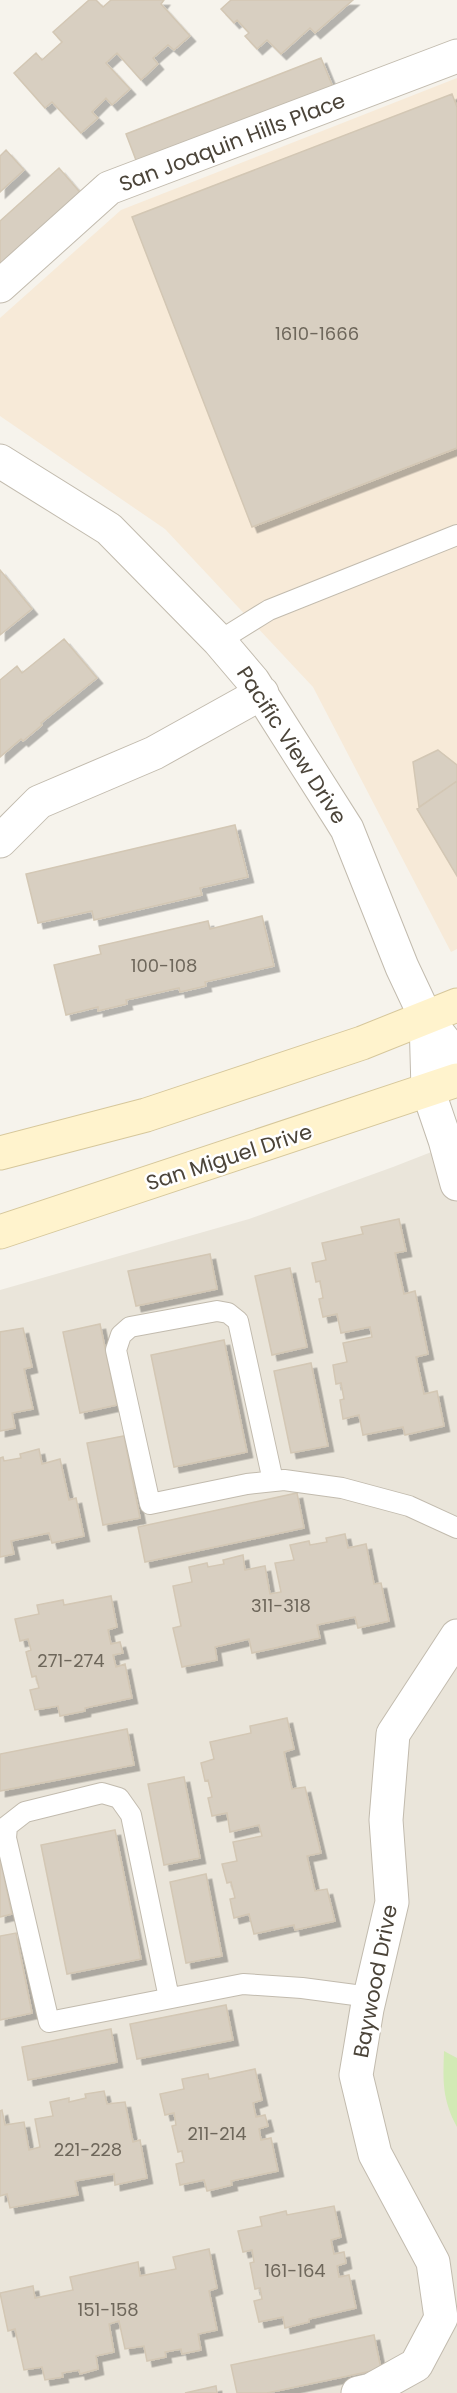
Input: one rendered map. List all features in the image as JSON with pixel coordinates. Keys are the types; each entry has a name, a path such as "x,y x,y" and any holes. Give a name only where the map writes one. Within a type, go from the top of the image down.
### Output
{"main road":[{"path":"0,1153 146,1115 362,1043 457,1005"},
{"name":"San Miguel Drive","path":"0,1232 442,1085"}],"street":[{"name":"San Joaquin Hills Place","path":"0,286 110,188 457,56"},
{"name":"Pacific View Drive","path":"0,461 109,529 219,640 262,693 347,829 402,967 426,1018"},
{"path":"0,841 39,802 154,753 262,693"},
{"path":"426,1018 457,1057"},
{"path":"426,1018 442,1085 445,1140 457,1184"},
{"name":"Baywood Drive","path":"358,2393 371,2390 416,2365 441,2319 433,2262 375,2154 356,2075 370,1997 392,1902 386,1820 393,1734 457,1636"}],"lane":[{"path":"219,640 269,610 457,535"},
{"path":"273,1481 238,1321 228,1313 218,1311 130,1327 121,1335 116,1350 150,1504 247,1484 284,1480 342,1488 409,1506 457,1528"},
{"path":"170,1998 131,1815 119,1798 102,1793 25,1812 7,1826 6,1838 49,2022 243,1984 302,1988 370,1997"}],"shaded area":[{"path":"457,78 457,949 451,952 313,687 165,529 0,416 0,318 121,210"},
{"path":"457,1142 457,2393 0,2393 0,1290 249,1219"}],"green space":[{"path":"444,2051 457,2058 457,2127 448,2108 443,2072"}],"building":[{"path":"89,0 96,0 103,7 111,0 164,0 161,4 190,36 174,50 168,45 153,58 158,64 141,80 117,53 106,63 130,89 112,105 106,98 92,112 98,118 81,133 52,102 45,108 14,73 36,53 42,60 62,42 53,32"},
{"path":"231,0 353,0 315,33 310,28 281,54 267,40 257,49 245,36 249,33 237,20 234,23 221,9"},
{"path":"321,58 335,92 139,168 126,134"},
{"path":"452,94 457,107 457,448 252,527 132,217"},
{"path":"6,150 24,170 0,192 0,156"},
{"path":"59,168 84,197 0,271 0,221"},
{"path":"0,570 32,609 0,635"},
{"path":"64,639 97,678 41,723 42,725 23,741 21,739 0,757 0,680 17,666 22,673"},
{"path":"438,750 457,765 457,781 419,807 413,762"},
{"path":"457,781 457,876 417,809"},
{"path":"235,825 248,877 200,888 202,895 94,920 92,911 38,923 26,874"},
{"path":"262,916 274,966 205,982 206,986 180,992 179,988 126,1000 127,1004 98,1011 98,1007 66,1015 54,965 101,954 99,946 208,921 210,929"},
{"path":"399,1219 406,1251 395,1253 404,1294 415,1291 428,1354 416,1357 424,1394 437,1391 444,1426 405,1435 403,1427 363,1435 359,1415 343,1419 340,1400 344,1399 341,1383 336,1384 333,1365 347,1362 343,1343 372,1337 370,1327 341,1333 337,1314 323,1317 319,1299 323,1298 320,1281 316,1282 312,1263 326,1260 322,1243 363,1234 361,1227"},
{"path":"210,1254 217,1289 136,1306 128,1271"},
{"path":"290,1268 307,1347 272,1355 255,1276"},
{"path":"100,1324 117,1405 80,1413 63,1332"},
{"path":"23,1328 32,1367 24,1369 33,1409 12,1413 15,1428 0,1431 0,1332"},
{"path":"224,1340 247,1452 174,1467 151,1355"},
{"path":"311,1363 328,1446 291,1453 274,1371"},
{"path":"124,1436 140,1518 103,1525 87,1443"},
{"path":"39,1449 42,1464 60,1459 69,1500 76,1498 84,1536 52,1543 49,1533 11,1541 14,1554 0,1557 0,1458 3,1457 4,1461 21,1458 20,1454"},
{"path":"297,1493 304,1528 145,1562 138,1527"},
{"path":"345,1534 348,1548 366,1544 374,1584 381,1583 389,1621 358,1628 355,1617 317,1625 320,1638 252,1653 249,1639 215,1647 217,1660 182,1667 173,1628 181,1626 173,1586 192,1582 189,1567 207,1563 208,1567 224,1564 223,1560 243,1555 245,1570 265,1566 270,1594 281,1592 275,1563 294,1560 290,1545 309,1541 310,1545 327,1542 326,1538"},
{"path":"111,1596 117,1627 108,1630 111,1644 120,1642 123,1653 113,1655 116,1667 125,1664 132,1698 60,1716 58,1706 35,1710 30,1690 39,1688 36,1676 32,1677 26,1652 31,1650 28,1639 20,1641 15,1619 39,1614 37,1605 63,1600 64,1605"},
{"path":"287,1718 294,1749 284,1752 292,1789 305,1787 321,1853 307,1856 315,1891 327,1889 335,1921 295,1930 294,1925 254,1934 249,1914 234,1918 230,1899 235,1898 231,1882 227,1883 222,1864 237,1861 233,1842 262,1836 259,1825 230,1832 227,1813 212,1816 208,1798 212,1797 201,1763 214,1759 210,1742 251,1733 250,1726"},
{"path":"127,1729 134,1765 0,1791 0,1754"},
{"path":"184,1777 200,1858 164,1865 148,1784"},
{"path":"115,1830 141,1959 67,1974 41,1845"},
{"path":"0,1858 12,1914 0,1917"},
{"path":"206,1874 222,1956 186,1963 170,1882"},
{"path":"16,1933 32,2013 0,2020 0,1936"},
{"path":"226,2005 233,2040 137,2059 130,2024"},
{"path":"111,2029 117,2062 28,2080 22,2047"},
{"path":"255,2069 262,2100 253,2103 256,2117 265,2115 268,2126 259,2129 261,2140 271,2138 278,2171 231,2181 232,2185 207,2191 204,2180 180,2185 176,2164 184,2162 182,2151 178,2152 172,2126 176,2125 174,2113 165,2115 160,2094 184,2089 182,2079 208,2074 209,2079"},
{"path":"104,2091 107,2104 125,2102 133,2142 140,2140 147,2178 115,2185 114,2174 75,2181 78,2195 10,2208 7,2194 0,2196 0,2111 2,2110 5,2125 24,2122 29,2150 40,2147 35,2119 53,2116 50,2102 69,2098 69,2102 86,2098 85,2094"},
{"path":"334,2206 341,2237 331,2240 334,2254 344,2252 346,2263 337,2266 339,2277 349,2275 356,2308 309,2319 309,2322 285,2328 283,2317 259,2322 254,2301 262,2299 260,2288 255,2289 250,2263 254,2262 252,2250 243,2252 238,2231 262,2226 260,2217 286,2211 287,2215"},
{"path":"209,2249 217,2288 209,2291 217,2330 198,2334 201,2350 182,2354 181,2349 165,2352 166,2357 147,2361 144,2346 125,2349 119,2321 109,2324 114,2352 96,2356 98,2369 80,2374 79,2370 62,2373 63,2377 45,2380 42,2367 24,2370 15,2329 8,2331 0,2293 33,2286 35,2298 73,2290 70,2277 138,2262 140,2276 176,2269 173,2257"},
{"path":"374,2335 381,2369 267,2393 237,2393 231,2365"},
{"path":"216,2386 217,2393 185,2393"}]}
